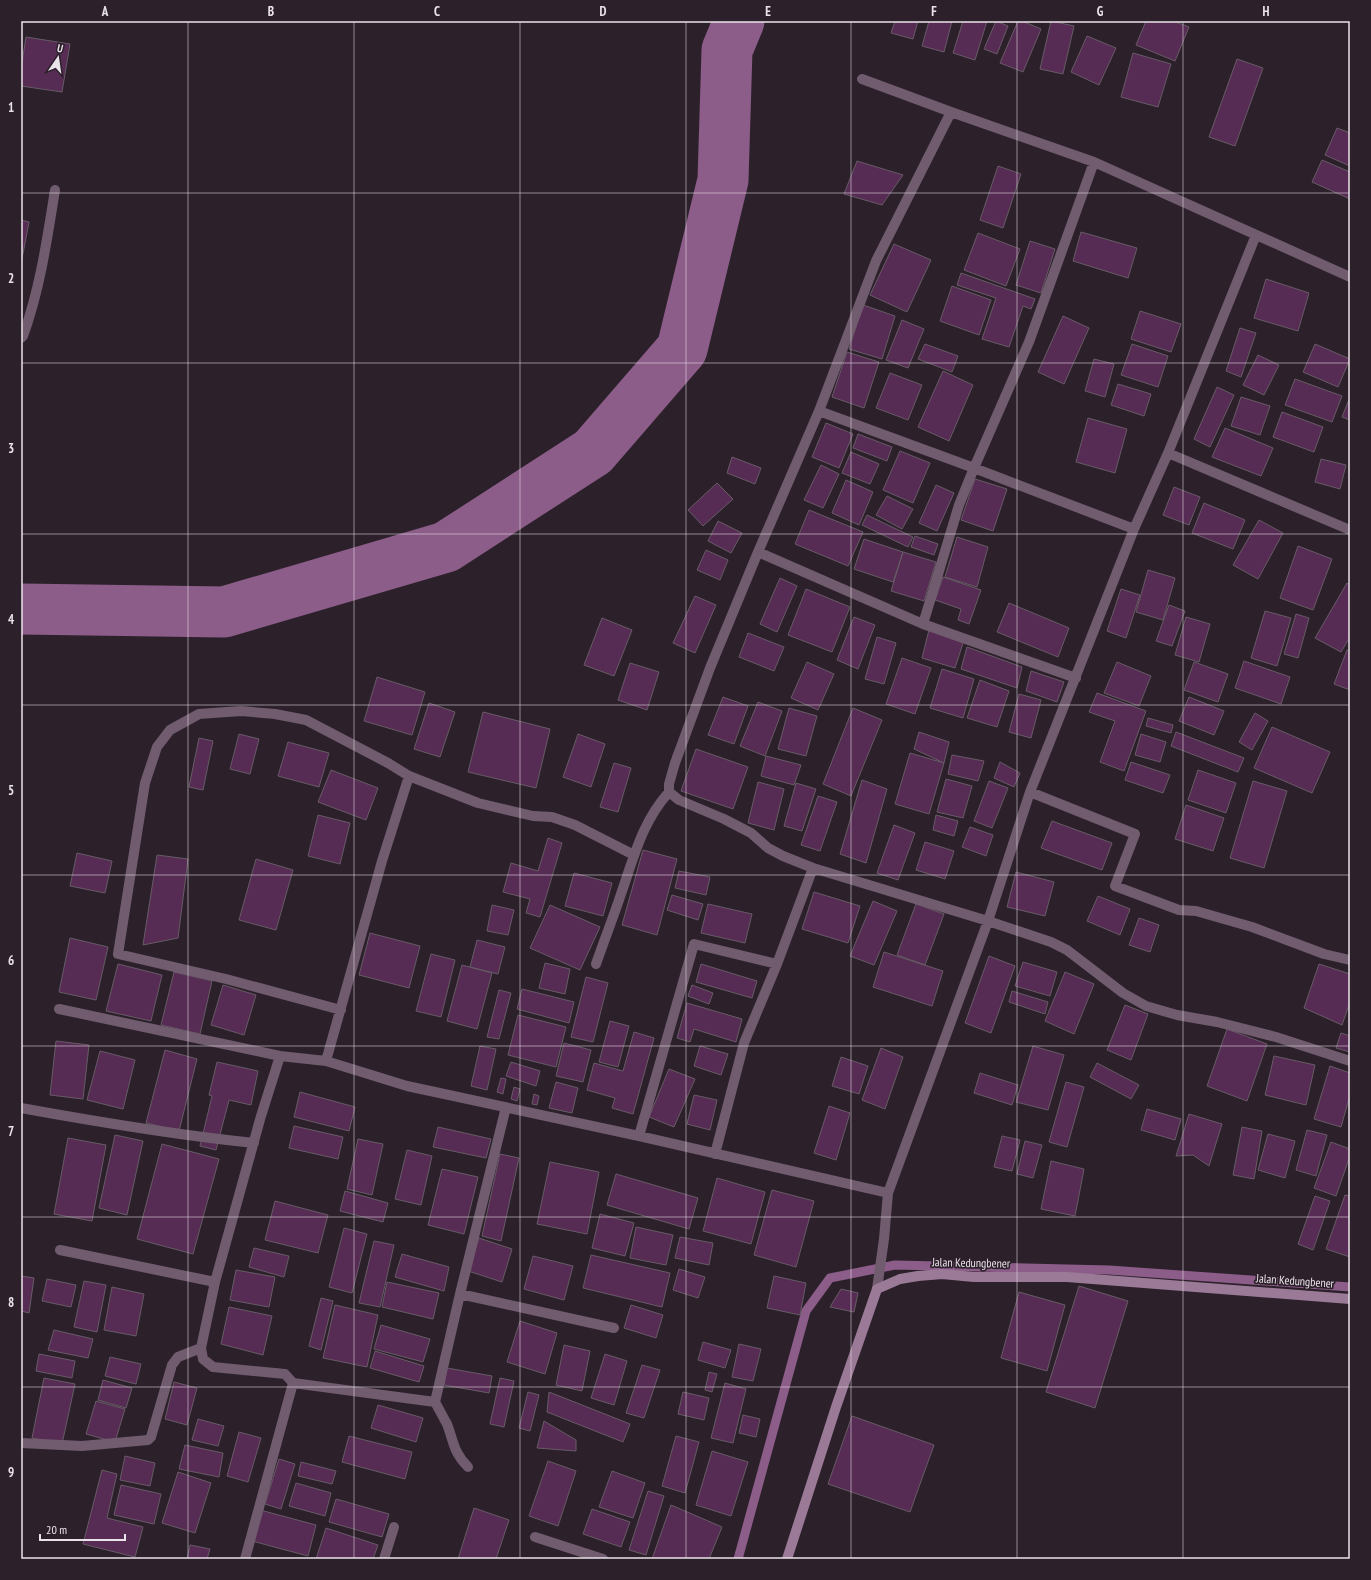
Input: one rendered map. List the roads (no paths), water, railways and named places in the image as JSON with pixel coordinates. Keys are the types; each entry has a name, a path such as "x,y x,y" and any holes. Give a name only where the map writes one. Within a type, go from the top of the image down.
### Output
{"street":[{"path":"862,79 1094,162 1350,277"},
{"path":"596,964 639,840 651,815 669,792 669,784 675,763 710,668 758,552 820,411 876,261 951,112"},
{"path":"923,624 959,505 1029,342 1094,162"},
{"path":"21,338 33,309 55,190"},
{"path":"787,1559 836,1407 877,1290 880,1277 888,1192 988,921 1030,792 1134,530 1168,453 1256,235"},
{"path":"820,411 974,468 1134,530"},
{"path":"1168,453 1350,530"},
{"path":"758,552 923,624 1076,678"},
{"path":"341,1010 226,979 118,954 145,783 157,747 170,730 199,714 241,711 275,714 306,720 388,763 409,776 478,803 533,816 552,818 576,825 634,855"},
{"path":"326,1061 382,861 409,776"},
{"path":"669,792 680,800 724,819 751,833 768,848 783,856 813,868 988,921 1067,950 1123,994 1146,1006 1177,1015 1217,1022 1276,1036 1350,1060"},
{"path":"1030,792 1135,834 1115,886 1179,910 1196,912 1252,927 1324,954 1350,960"},
{"path":"715,1154 744,1043 777,964 813,868"},
{"path":"639,1136 694,944 777,964"},
{"path":"59,1009 280,1056 326,1061 407,1086 888,1192"},
{"path":"280,1056 215,1282 201,1348 203,1359 213,1367 285,1374 293,1383 435,1402"},
{"path":"21,1108 208,1138 254,1143"},
{"path":"468,1467 457,1454 447,1425 435,1402 506,1108"},
{"path":"60,1250 215,1282"},
{"name":"Jalan Kedungbener","path":"877,1290 900,1279 942,1274 974,1277 1067,1277 1350,1299"},
{"path":"460,1294 614,1328"},
{"path":"21,1443 82,1446 148,1440 151,1437 172,1365 178,1357 201,1348"},
{"path":"245,1559 293,1383"},
{"path":"384,1559 394,1527"},
{"path":"535,1537 603,1559"}],"waterway":[{"path":"21,609 224,612 446,547 593,452 682,349 723,180 727,50 739,21"},
{"path":"738,1559 806,1311 830,1278 895,1265 1109,1270 1350,1287"}]}
